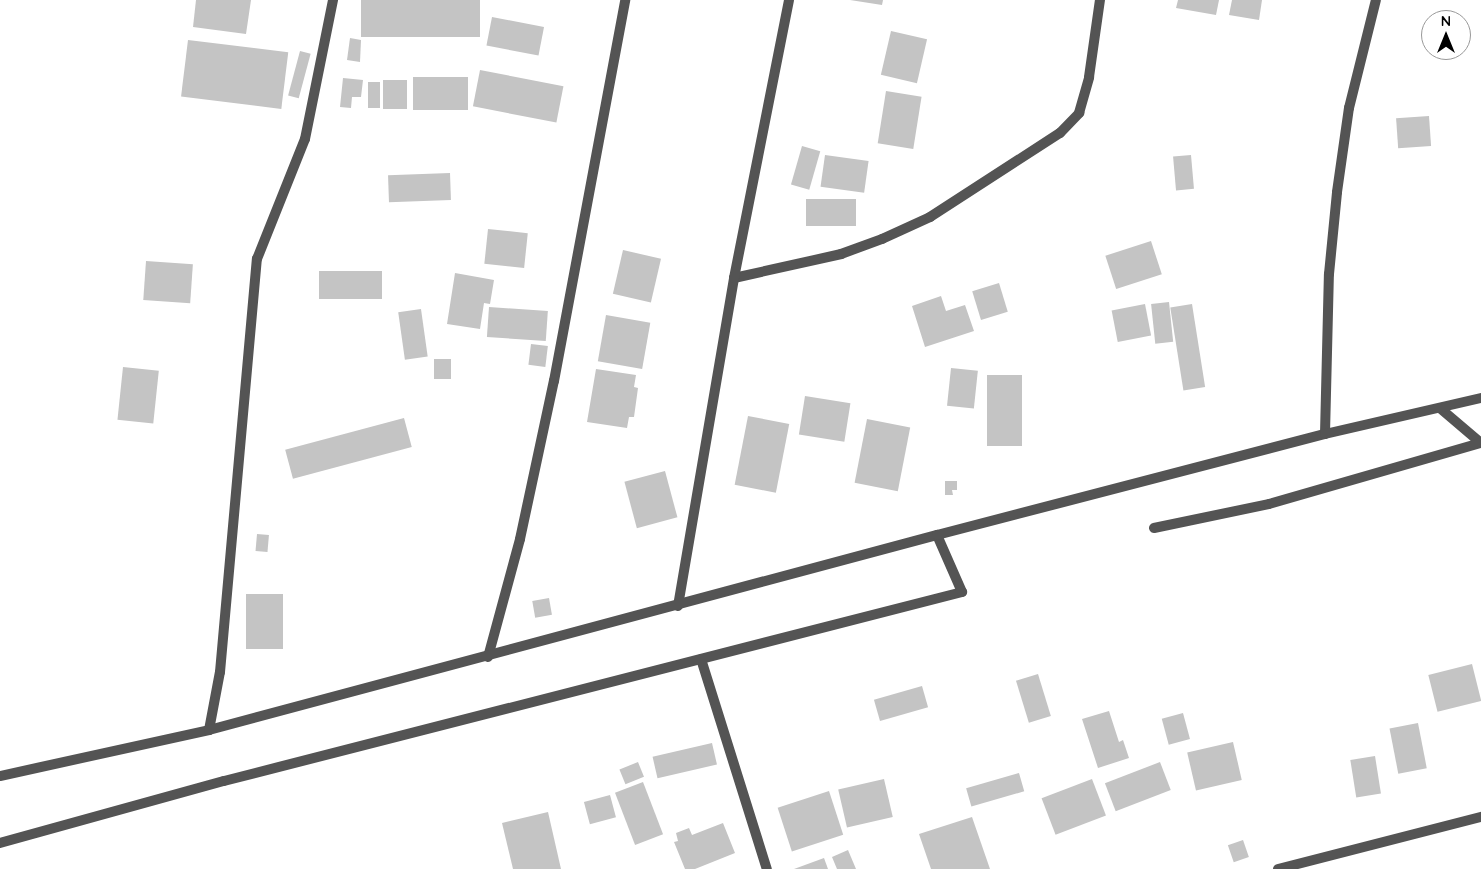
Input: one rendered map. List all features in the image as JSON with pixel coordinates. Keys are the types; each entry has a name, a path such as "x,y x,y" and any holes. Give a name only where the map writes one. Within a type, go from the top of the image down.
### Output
{"street":[{"path":"209,730 220,672 258,259 305,138 333,0"},
{"path":"488,657 520,539 554,381 625,0"},
{"path":"678,606 734,278 789,0"},
{"path":"734,278 841,254 882,239 930,217 1060,133 1078,112 1089,77 1100,0"},
{"path":"1325,434 1329,274 1337,192 1349,108 1376,0"},
{"path":"0,776 209,730 488,657 937,535 1325,434 1441,409 1481,398"},
{"path":"1441,409 1480,443"},
{"path":"1154,528 1269,504 1480,443"},
{"path":"0,843 234,778 962,592 937,535"},
{"path":"701,658 767,869"},
{"path":"1278,869 1481,817"}],"building":[{"path":"196,0 251,0 246,34 193,27"},
{"path":"361,0 480,0 480,37 361,37"},
{"path":"850,0 883,0 882,5"},
{"path":"1178,0 1219,0 1216,15 1176,8"},
{"path":"1232,0 1262,0 1259,20 1229,15"},
{"path":"492,17 544,27 538,56 486,45"},
{"path":"891,31 927,39 917,83 881,75"},
{"path":"350,38 361,40 360,62 347,60"},
{"path":"188,40 288,52 281,109 181,97"},
{"path":"300,51 311,54 299,98 288,95"},
{"path":"480,70 563,86 556,123 473,106"},
{"path":"413,77 468,77 468,110 413,110"},
{"path":"343,78 363,80 361,97 352,97 351,108 340,107"},
{"path":"383,80 407,80 407,109 383,109"},
{"path":"368,82 380,82 380,108 368,108"},
{"path":"886,91 922,97 913,149 878,143"},
{"path":"1429,116 1431,146 1398,148 1396,118"},
{"path":"802,146 820,151 809,190 791,184"},
{"path":"825,155 869,161 864,193 821,187"},
{"path":"1191,155 1194,189 1176,190 1173,157"},
{"path":"450,173 451,200 389,202 388,175"},
{"path":"806,199 856,199 856,226 806,226"},
{"path":"488,229 528,233 524,268 484,264"},
{"path":"1151,241 1162,274 1116,289 1105,256"},
{"path":"623,250 661,259 651,303 613,294"},
{"path":"146,261 193,264 190,303 143,300"},
{"path":"319,271 382,271 382,299 319,299"},
{"path":"455,273 494,280 490,304 484,303 480,329 447,324"},
{"path":"999,283 1008,312 981,320 972,291"},
{"path":"941,296 946,311 965,305 974,331 925,347 912,306"},
{"path":"1169,302 1173,342 1155,344 1151,304"},
{"path":"1145,304 1151,335 1118,342 1112,310"},
{"path":"1192,304 1205,387 1183,390 1170,307"},
{"path":"489,307 548,311 546,341 487,337"},
{"path":"421,309 428,357 405,360 398,312"},
{"path":"606,315 650,323 642,369 598,361"},
{"path":"531,344 548,346 545,367 528,365"},
{"path":"434,359 451,359 451,379 434,379"},
{"path":"123,367 159,371 153,423 117,420"},
{"path":"951,368 978,371 974,409 947,406"},
{"path":"596,369 636,375 634,387 638,388 634,417 629,417 627,428 587,422"},
{"path":"987,375 1022,375 1022,446 987,446"},
{"path":"805,396 850,403 844,442 799,435"},
{"path":"748,416 789,424 776,493 735,485"},
{"path":"404,418 412,447 293,479 285,450"},
{"path":"867,419 910,427 898,491 855,483"},
{"path":"665,471 677,517 637,528 624,482"},
{"path":"945,481 957,481 957,490 952,490 953,495 945,495"},
{"path":"257,534 269,535 267,552 256,551"},
{"path":"246,594 283,594 283,649 246,649"},
{"path":"549,598 552,615 535,618 532,601"},
{"path":"1472,664 1481,701 1438,712 1428,675"},
{"path":"1038,674 1051,716 1029,723 1016,681"},
{"path":"922,686 928,707 880,721 874,700"},
{"path":"1109,711 1119,742 1123,740 1129,758 1098,768 1082,719"},
{"path":"1183,713 1190,739 1169,745 1162,719"},
{"path":"1418,723 1427,768 1398,774 1390,729"},
{"path":"1233,742 1242,780 1196,791 1187,753"},
{"path":"712,743 717,764 658,778 653,757"},
{"path":"1375,756 1381,794 1356,797 1350,760"},
{"path":"638,762 644,777 625,784 619,769"},
{"path":"1160,762 1171,790 1116,811 1105,783"},
{"path":"1019,773 1024,791 971,806 966,788"},
{"path":"884,779 893,817 847,828 838,790"},
{"path":"1092,779 1106,815 1056,835 1042,798"},
{"path":"643,782 663,834 635,845 615,793"},
{"path":"829,791 843,835 792,851 778,808"},
{"path":"610,795 616,817 590,824 584,802"},
{"path":"548,812 561,869 513,869 502,823"},
{"path":"972,817 990,869 931,869 919,834"},
{"path":"723,823 735,853 695,869 685,869 674,842 678,841 676,833 689,828 692,835"},
{"path":"1243,840 1249,857 1234,862 1228,845"},
{"path":"848,850 856,869 837,869 832,857"},
{"path":"824,858 828,869 794,869"}]}
